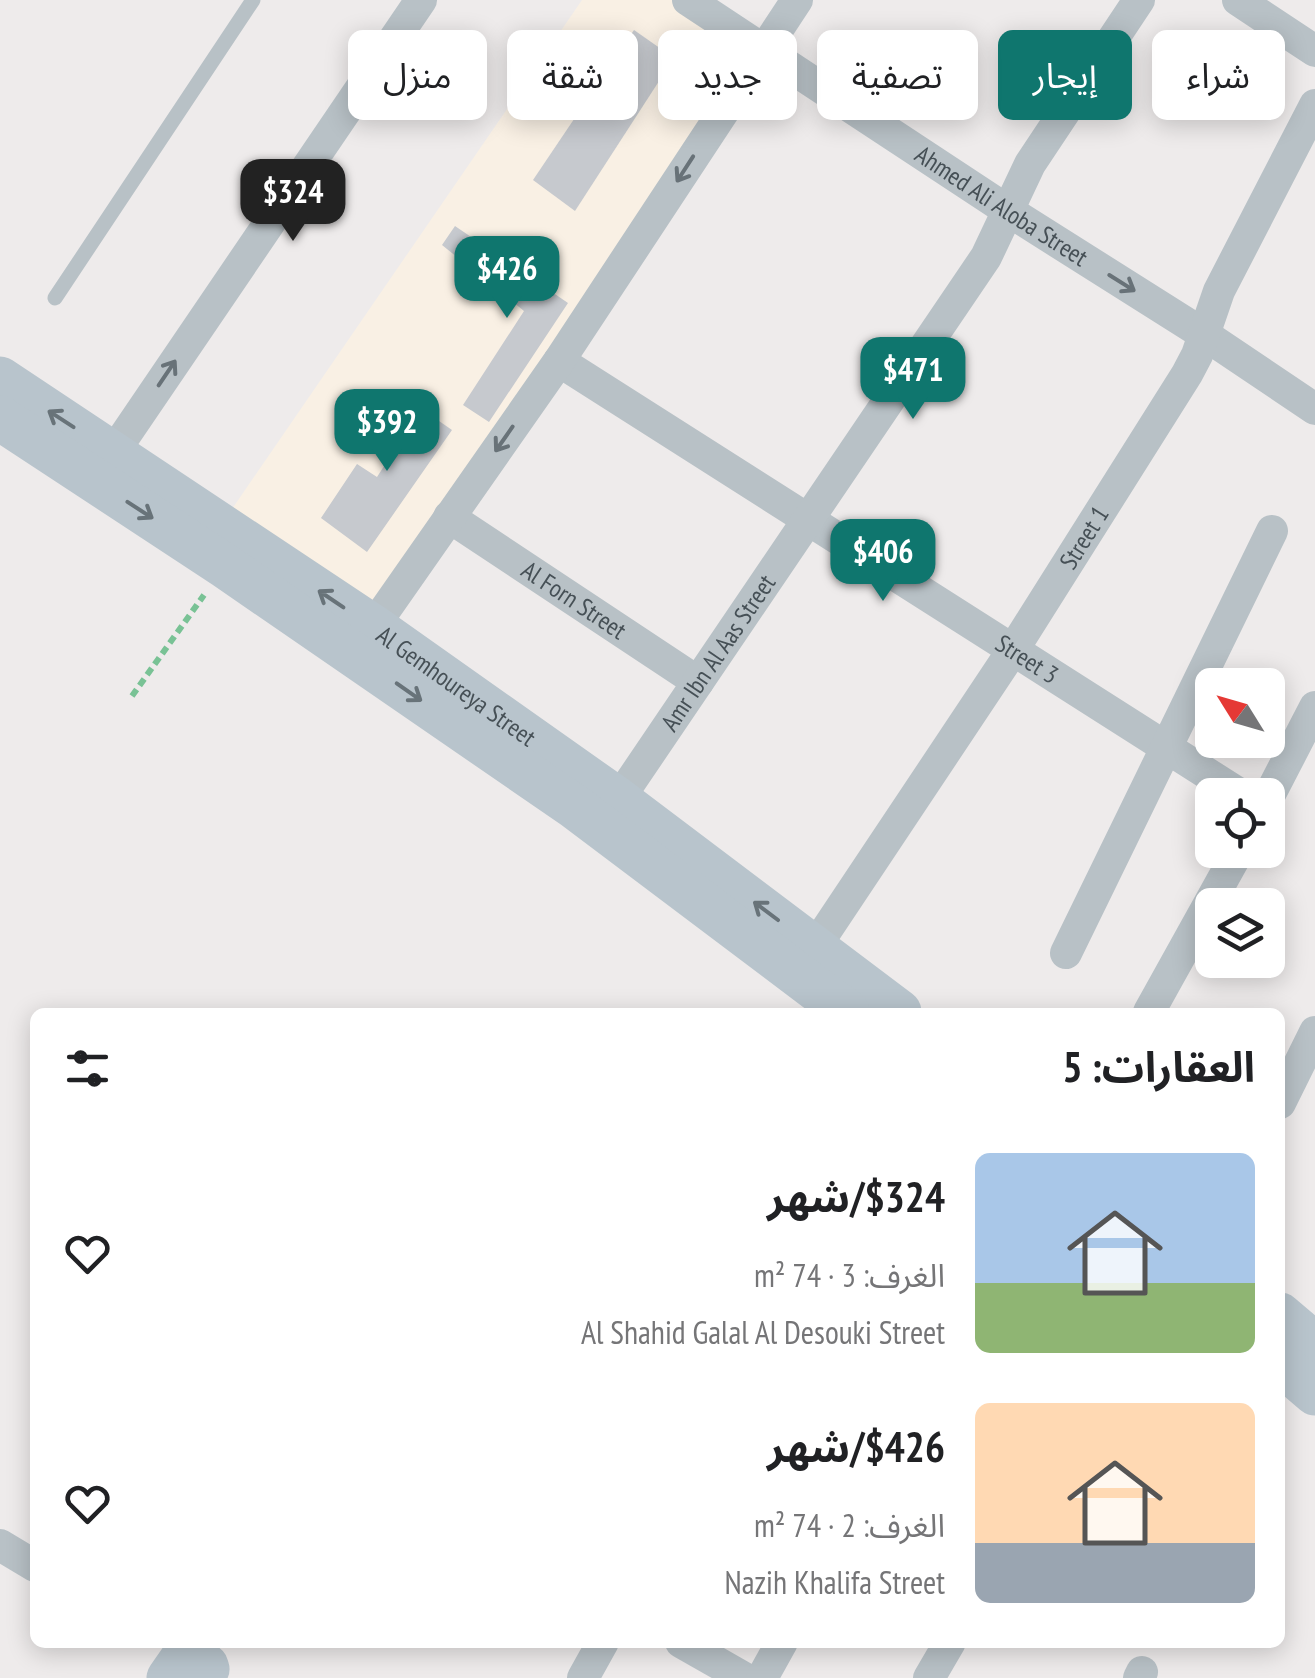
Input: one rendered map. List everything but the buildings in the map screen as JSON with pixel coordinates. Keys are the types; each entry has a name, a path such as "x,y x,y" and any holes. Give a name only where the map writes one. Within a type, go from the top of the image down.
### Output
{"street":[{"path":"112,453 421,0"},
{"name":"Ahmed Ali Aloba Street","path":"688,0 734,30"},
{"path":"777,30 797,0"},
{"name":"Amr Ibn Al Aas Street","path":"618,800 986,257 1030,164 1139,0"},
{"path":"1238,0 1315,52"},
{"name":"Ahmed Ali Aloba Street","path":"797,72 1315,410"},
{"name":"Street 1","path":"815,948 1013,650 1187,374 1220,291 1315,105"},
{"path":"373,627 559,361 718,120"},
{"name":"Street 3","path":"559,361 1214,778"},
{"name":"Al Gemhoureya Street","path":"4,400 112,453 373,627 618,800 894,1008"},
{"name":"Al Gemhoureya Street","path":"4,400 224,566 575,807 841,1008"},
{"name":"Al Forn Street","path":"450,518 698,682"},
{"path":"1066,953 1272,530"},
{"path":"1278,778 1315,707"},
{"path":"1151,1008 1229,868"},
{"path":"1285,1093 1315,1032"},
{"path":"1285,1319 1315,1345"},
{"path":"1285,1367 1315,1393"},
{"path":"0,1545 30,1563"},
{"path":"583,1678 600,1648"},
{"path":"692,1648 744,1678"},
{"path":"762,1678 779,1648"},
{"path":"929,1678 946,1648"},
{"path":"169,1678 184,1655 206,1666 202,1678"}],"lane":[{"path":"55,298 253,0"}],"path":[{"path":"132,696 224,566"}],"shaded area":[{"path":"582,0 688,0 734,30 658,30 658,120 717,120 373,627 221,525 507,109 507,120 638,120 638,30 561,30"}]}
